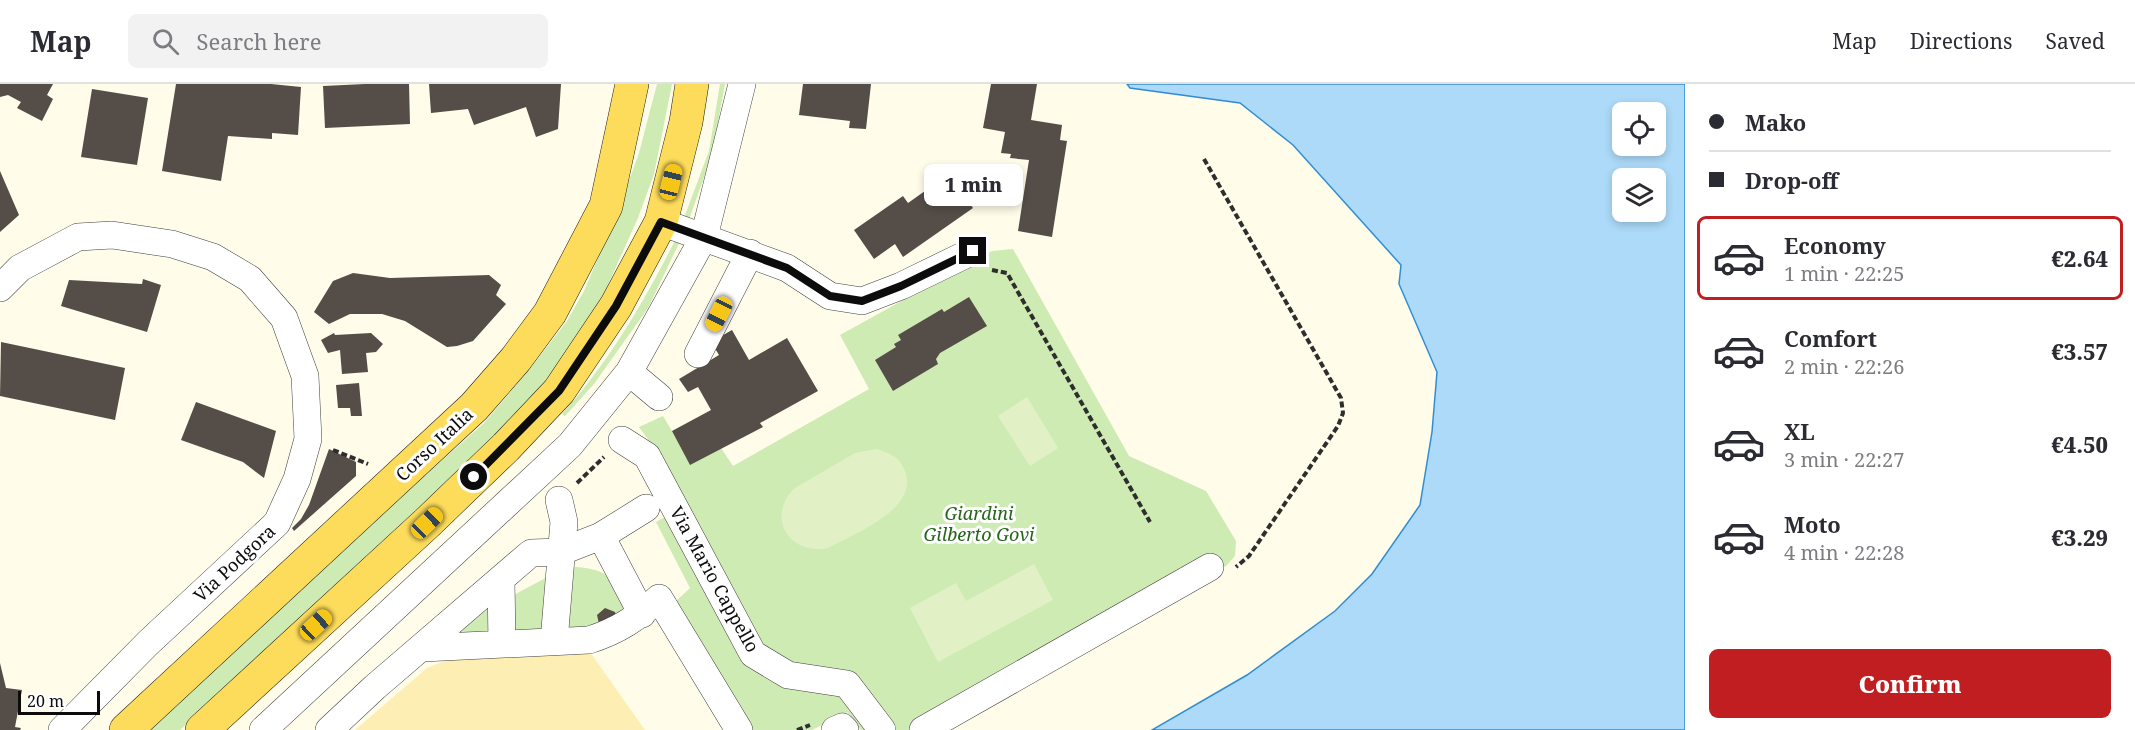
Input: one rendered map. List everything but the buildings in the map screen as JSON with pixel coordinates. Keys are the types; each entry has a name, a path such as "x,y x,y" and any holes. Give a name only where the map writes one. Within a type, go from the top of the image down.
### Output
{"main road":[{"name":"Corso Italia","path":"126,730 474,407 516,359 550,313 606,206 633,84"},
{"path":"202,730 427,523 506,447 559,391 616,306 661,222 686,122 692,84"}],"street":[{"path":"263,730 570,445 629,372 704,237 742,84"},
{"path":"661,222 787,268 830,296 862,301 901,286 973,251"},
{"name":"Via Podgora","path":"0,288 20,268 78,237 111,235 172,244 213,257 250,279 284,318 305,376 308,439 297,479 277,523 148,643 62,730"},
{"path":"698,354 750,253"},
{"path":"629,372 659,398"},
{"name":"Via Mario Cappello","path":"622,440 646,456 753,654 788,675 847,684 882,730"},
{"path":"554,641 564,522 559,500"},
{"name":"Via Mario Cappello","path":"328,730 531,553 560,552 601,536 646,508"},
{"path":"601,536 642,614"},
{"path":"923,730 1221,569"},
{"path":"501,580 502,644"},
{"path":"423,648 589,640 612,633 642,614 659,598 739,730"},
{"path":"835,730 842,727 845,730"}],"path":[{"path":"1204,159 1341,398 1343,413 1338,426 1255,546 1221,569"},
{"path":"1007,273 1150,522"},
{"path":"308,439 398,477"}],"green space":[{"path":"657,84 672,84 654,174 638,218 602,298 582,332 546,380 495,437 180,730 150,730 308,580 484,423 529,370 567,321 584,291 618,211 639,153"},
{"path":"720,84 725,84 712,155 686,228 681,226 709,151"},
{"path":"679,233 683,235 648,308 594,384 565,416 562,414 597,372 626,328"},
{"name":"Giardini Gilberto Govi","path":"1013,249 1129,456 1206,491 1236,541 1235,556 1226,566 938,730 861,730 847,712 812,730 750,730 675,602 690,588 656,522 672,513 655,449 639,427 663,416 672,431 721,448 733,466 869,389 840,335 992,251"},
{"path":"1027,397 1058,448 1030,466 998,416"},
{"path":"877,449 895,457 906,474 907,487 902,499 892,510 880,520 828,548 814,549 802,546 793,540 786,532 782,521 782,510 786,499 795,488 855,453"},
{"path":"1034,564 1053,600 938,662 910,608 956,583 966,601"},
{"path":"576,567 596,570 608,576 627,604 621,618 560,635 564,570"},
{"path":"555,573 548,636 507,637 506,599"},
{"path":"497,602 498,637 452,638"}],"sand":[{"path":"590,652 645,730 355,730 427,668 454,657"}],"water":[{"path":"1127,84 1685,84 1685,730 1152,730 1247,675 1335,611 1372,574 1420,505 1432,432 1437,372 1399,284 1401,265 1293,145 1240,103 1130,88"}],"route":[{"path":"474,477 559,391 616,306 661,222 787,268 830,296 862,301 901,286 973,251"}]}
